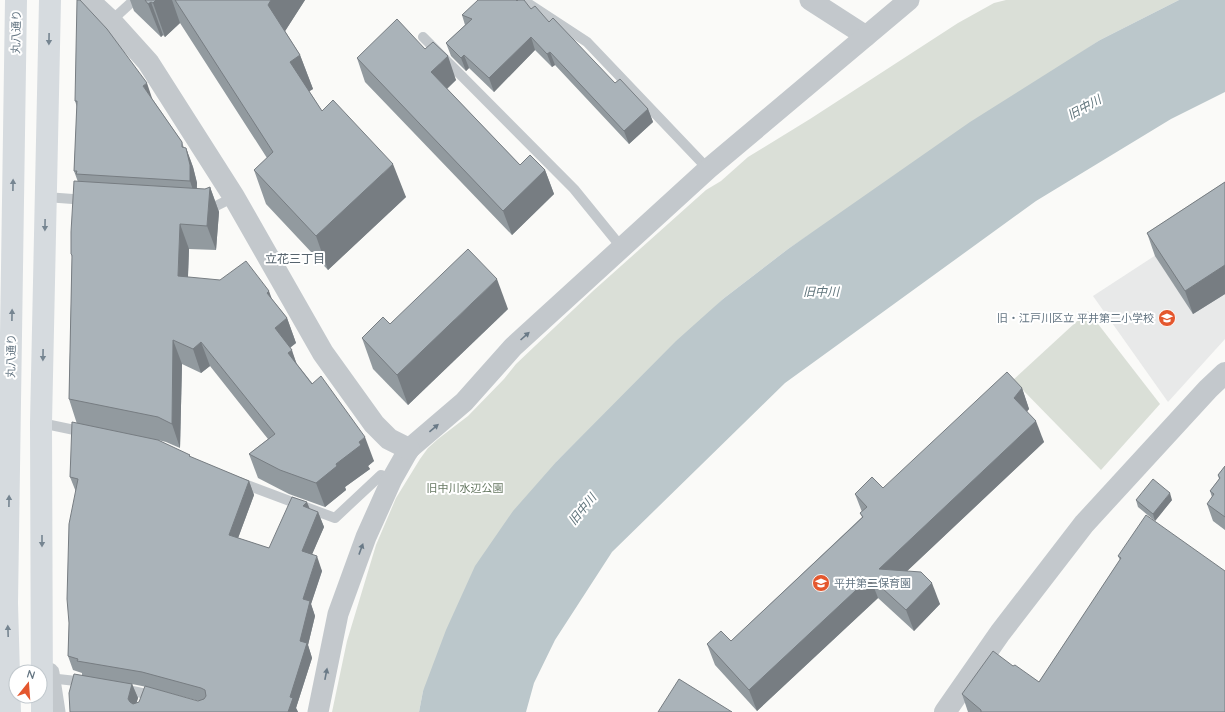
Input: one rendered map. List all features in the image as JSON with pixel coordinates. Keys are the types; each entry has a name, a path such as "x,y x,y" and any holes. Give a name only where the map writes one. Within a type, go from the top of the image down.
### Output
{"main road":[{"name":"丸八通り","path":"10,712 9,663 4,603 16,0"},
{"path":"42,712 42,423 50,0"}],"street":[{"path":"88,0 111,21 148,62 234,197 323,353 374,424 389,439 409,449"},
{"path":"810,0 866,36"},
{"path":"318,712 338,614 366,537 392,480 409,449 464,402 513,347 708,170 908,0"},
{"path":"945,712 1000,633 1084,524 1208,389 1225,373"},
{"path":"43,635 55,712"},
{"path":"0,698 9,663"}],"lane":[{"path":"111,21 134,0"},
{"path":"523,0 587,42 708,170"},
{"path":"423,37 574,189 622,248"},
{"path":"46,197 98,200"},
{"path":"190,206 214,207 234,197"},
{"path":"42,423 97,434"},
{"path":"228,477 242,484 335,518 381,475 392,480"},
{"path":"50,678 92,683"},
{"path":"115,687 168,699"},
{"path":"142,706 146,693"}],"shaded area":[{"name":"旧・江戸川区立 平井第二小学校","path":"1225,210 1225,339 1168,402 1093,296"}],"green space":[{"name":"旧中川水辺公園","path":"1006,0 1179,0 1100,40 788,249 723,299 557,461 423,691 419,712 332,712 347,641 376,545 396,498 428,448 468,416 504,379 516,364 593,291 706,190 721,181 748,157 810,119 958,23 994,3"},
{"path":"1088,311 1160,404 1101,470 1013,380"}],"water":[{"name":"旧中川","path":"1179,0 1225,0 1225,92 1171,119 1036,201 785,383 612,552 555,640 534,683 526,712 419,712 423,691 446,630 475,566 513,511 557,461 676,341 723,299 788,249 970,122 1100,40"}],"building":[{"path":"77,0 80,0 107,29 147,83 143,86 182,142 182,147 186,148 190,165 190,181 76,174 77,171 74,171 77,101 75,101"},
{"path":"145,0 156,0 153,3 151,2 148,4"},
{"path":"175,0 271,0 268,5 300,55 290,62 322,111 333,100 393,164 316,236 254,170 273,152"},
{"path":"478,0 524,0 531,9 535,6 549,22 553,18 615,83 620,79 648,109 624,131 550,52 547,54 531,37 489,78 464,55 461,58 446,43 472,19 462,15"},
{"path":"397,19 425,49 433,42 448,56 431,72 520,165 530,155 545,170 503,211 357,58"},
{"path":"74,181 205,189 210,187 207,226 180,224 178,276 220,280 246,261 269,291 267,293 287,318 275,328 292,350 288,353 312,384 321,376 365,437 359,442 361,445 336,464 337,466 316,483 280,470 249,454 275,434 201,342 193,349 173,340 172,424 158,417 69,399 72,255 71,232"},
{"path":"1225,182 1225,265 1185,291 1147,233"},
{"path":"468,249 497,279 397,375 362,338 383,317 390,324"},
{"path":"1007,372 1022,388 1014,398 1036,421 879,569 921,572 932,583 906,610 870,577 749,690 707,644 721,631 731,641 863,517 860,513 867,507 855,494 872,477 883,488"},
{"path":"72,422 158,440 190,455 189,456 249,481 229,535 269,548 292,497 307,502 303,506 318,512 302,551 317,556 303,599 310,601 300,641 307,643 290,697 293,698 288,712 70,712 69,693 74,674 132,684 128,699 133,704 139,702 145,686 198,701 204,699 206,696 205,690 201,688 142,672 77,661 78,659 68,656 69,623 67,599 69,524 78,479 70,477"},
{"path":"1225,466 1225,517 1207,504 1214,494 1210,491 1220,478 1218,475"},
{"path":"1153,479 1170,493 1153,514 1136,500"},
{"path":"1146,515 1225,571 1225,712 981,712 981,710 962,694 993,651 1013,666 1015,665 1039,682 1121,558 1118,556"},
{"path":"679,679 732,712 658,712"}],"place":[{"name":"旧・江戸川区立 平井第二小学校","path":"1167,318"},
{"name":"平井第二保育園","path":"821,583"}],"district":[{"name":"立花三丁目","path":"295,258"}]}
